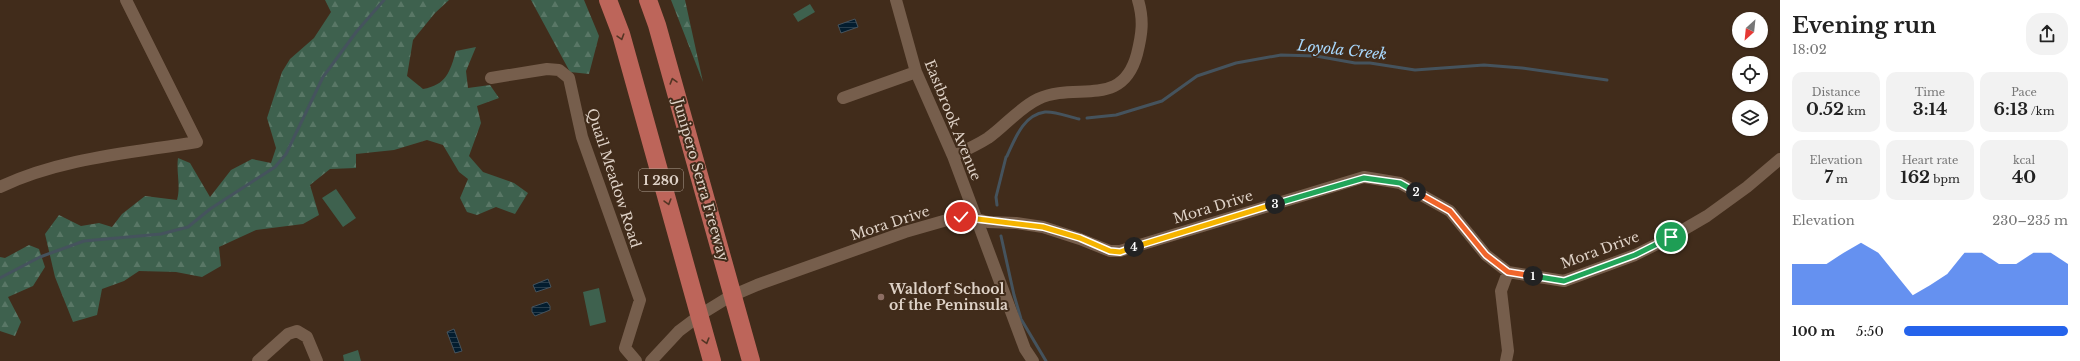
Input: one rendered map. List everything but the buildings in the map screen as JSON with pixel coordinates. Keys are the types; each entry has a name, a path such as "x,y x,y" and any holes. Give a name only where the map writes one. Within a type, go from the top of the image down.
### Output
{"highway":[{"name":"I 280","path":"608,0 621,34 712,361"},
{"name":"Junipero Serra Freeway","path":"648,0 657,25 751,361"}],"street":[{"path":"0,187 26,175 81,160 197,142 126,0"},
{"name":"Eastbrook Avenue","path":"896,0 916,72 952,156 1025,349 1033,361"},
{"path":"952,156 988,138 1037,100 1058,93 1100,91 1120,83 1133,65 1141,37 1143,27 1138,0"},
{"name":"Quail Meadow Road","path":"492,78 547,69 559,70 569,78 582,137 640,300 625,348 636,361"},
{"path":"843,98 916,72"},
{"name":"Mora Drive","path":"651,361 679,331 729,297 757,285 905,232 954,218 976,219 1043,227 1080,238 1110,251 1120,252 1364,178 1400,183 1450,211 1486,255 1508,272 1564,281 1635,255 1707,216 1747,188 1780,159"},
{"path":"1506,361 1508,351 1501,291 1508,272"},
{"path":"258,361 292,332 296,331 307,337 317,361"}],"green space":[{"path":"325,0 449,0 435,13 413,40 407,76 423,89 431,87 442,81 446,76 452,65 456,51 476,47 466,71 468,88 490,85 499,98 477,106 481,123 469,156 483,172 514,183 528,193 515,214 496,207 477,215 467,212 460,198 468,179 459,172 443,145 427,140 394,150 356,154 356,168 330,169 310,185 319,215 303,224 256,230 219,247 221,266 202,277 176,272 139,271 124,281 102,289 97,315 73,322 55,277 45,234 59,215 81,226 99,223 112,227 122,214 145,196 177,200 179,190 178,158 190,163 210,197 231,170 252,159 271,163 276,148 267,118 282,72 290,59 314,38 331,12"},
{"path":"531,0 584,0 599,36 589,74 570,72"},
{"path":"671,0 685,0 703,82"},
{"path":"810,4 815,12 798,22 793,14"},
{"path":"336,189 356,218 343,227 322,198"},
{"path":"29,245 39,249 45,267 33,286 8,297 21,322 15,336 0,331 0,257 5,258"},
{"path":"599,288 606,322 590,326 583,292"},
{"path":"358,350 361,361 344,361 343,355"}],"water":[{"path":"855,19 858,27 841,33 838,25"},
{"path":"548,279 551,287 536,292 533,285"},
{"path":"547,302 550,306 550,310 535,316 532,312 532,307"},
{"path":"454,329 462,351 455,353 447,332"}],"waterway":[{"path":"0,278 40,257 84,241 161,234 188,227 210,209 275,167 286,154 323,77 357,31 384,0"},
{"name":"Loyola Creek","path":"1087,118 1116,115 1162,101 1197,76 1236,63 1281,55 1316,56 1355,63 1370,63 1415,70 1484,65 1522,68 1607,80"},
{"name":"Loyola Creek","path":"1007,156 1017,135 1025,123 1037,114 1053,112 1079,119"},
{"name":"Loyola Creek","path":"997,205 996,197 1006,157"},
{"name":"Loyola Creek","path":"1001,236 1021,319 1046,361"}],"place":[{"name":"Waldorf School of the Peninsula","path":"881,297"}],"route":[{"path":"961,217 988,222 1016,223 1043,227 1080,238 1110,251 1120,252 1364,178 1400,183 1450,211 1486,255 1508,272 1564,281 1635,255 1671,237"}]}
